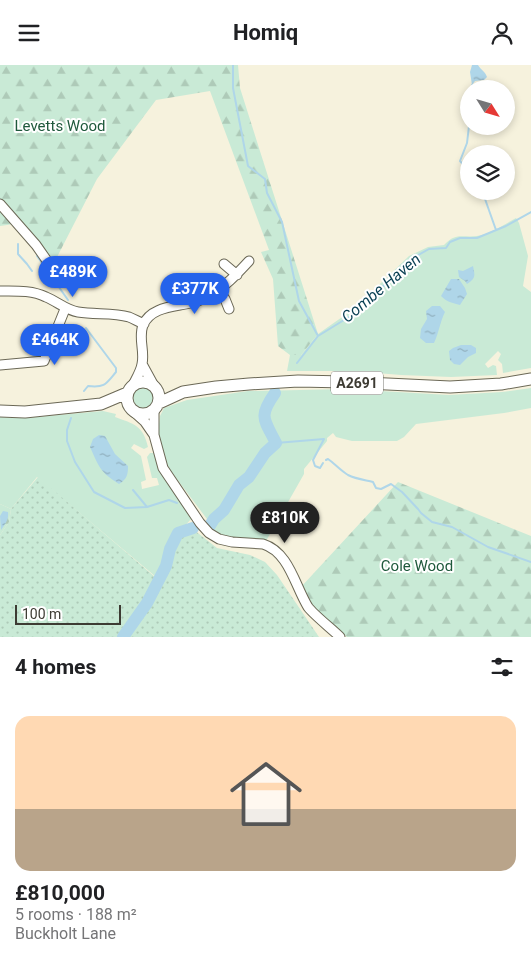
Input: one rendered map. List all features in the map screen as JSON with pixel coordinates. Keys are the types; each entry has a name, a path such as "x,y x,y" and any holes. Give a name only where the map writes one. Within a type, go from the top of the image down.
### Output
{"main road":[{"name":"A2691","path":"155,388 184,392 216,387 298,381 450,387 501,384 531,379"},
{"path":"0,411 25,412 101,405 145,415 156,407 158,393 150,384 142,382 101,405"},
{"path":"130,389 127,402 133,412"},
{"name":"A2691","path":"156,407 184,392"}],"street":[{"path":"0,204 36,245 50,265"},
{"path":"155,388 142,364 141,334 144,324 155,312 166,307 192,303 219,290 237,275 249,261"},
{"path":"224,264 237,275"},
{"path":"219,290 229,309"},
{"path":"0,291 32,292 46,297 66,309 130,317 144,324"},
{"path":"0,365 44,361 66,309"},
{"path":"130,389 142,364"},
{"path":"156,407 154,435 163,468 200,523 209,533 219,539 268,545 282,557 309,608 340,637"},
{"path":"133,412 145,422 154,435"}],"green space":[{"name":"Levetts Wood","path":"0,65 238,65 240,88 318,334 301,355 290,355 278,346 273,279 261,252 269,250 210,91 156,100 97,179 53,265 21,223 0,226"},
{"path":"516,218 528,256 523,286 531,292 531,368 503,373 502,364 498,360 501,354 498,351 485,364 488,368 493,365 496,366 497,375 451,377 352,371 287,371 290,355 301,355 318,334 355,308 409,256 428,247 444,245 452,238 477,236 487,233"},
{"path":"143,385 152,389 156,398 152,407 143,411 134,407 130,398 134,389"},
{"path":"531,388 531,408 416,424 404,437 397,441 352,441 336,437 333,433 327,438 327,441 304,469 304,474 266,541 233,540 221,537 210,530 207,519 167,466 158,433 160,416 164,408 187,400 248,391 346,389 449,395 502,392"},
{"path":"103,411 116,414 115,417 137,426 146,440 148,447 144,449 134,444 131,448 141,456 146,480 141,482 142,489 159,485 157,478 152,478 147,457 150,453 154,453 160,469 192,518 176,538 156,577 37,477 11,509 0,504 0,417 25,418"},
{"path":"38,477 155,577 172,538 185,525 217,548 250,555 265,562 277,575 319,637 0,637 0,535 9,522 11,509"},
{"name":"Cole Wood","path":"398,482 531,536 531,637 347,637 312,606 301,587"},
{"path":"0,504 11,509 9,522 0,535"}],"water":[{"path":"472,65 478,65 487,77 484,80 471,80 470,72"},
{"path":"473,266 474,277 467,284 459,277 458,270 463,271"},
{"path":"451,279 459,279 465,288 467,294 460,305 452,303 441,296"},
{"path":"432,306 440,306 445,312 434,343 426,343 420,338 421,329 427,319 426,311"},
{"path":"461,345 471,345 476,348 476,353 468,357 460,365 454,364 450,360 449,351"},
{"path":"99,435 105,436 115,454 128,466 128,472 124,480 119,484 101,469 90,447 93,439"},
{"path":"3,511 8,512 8,517 1,530 0,516"}],"waterway":[{"path":"233,65 233,88 248,166 265,179 267,193 282,222 299,301 318,336"},
{"path":"466,145 468,135"},
{"path":"485,200 496,230"},
{"name":"Combe Haven","path":"297,363 318,336 357,312 411,259 429,249 446,248 450,242 460,238 477,238 506,226 531,212"},
{"path":"18,244 18,254 32,271"},
{"path":"37,256 68,300"},
{"path":"84,391 88,386 102,386 116,372 116,368 86,328"},
{"name":"Combe Haven","path":"209,527 214,519 224,510 239,485 249,477 265,453 276,443 265,418 266,408 275,393"},
{"path":"71,418 67,430 67,441 75,462 94,492 125,508 147,507 169,500 177,503"},
{"path":"276,443 324,439 313,460 315,466 320,468 323,463"},
{"path":"326,460 328,459 348,475 373,482 376,488 381,489 391,484 402,492 432,522 452,527 488,547 531,562"},
{"path":"133,490 147,507"},
{"name":"Combe Haven","path":"123,637 147,603 166,566 170,549 178,533 193,528"}]}
